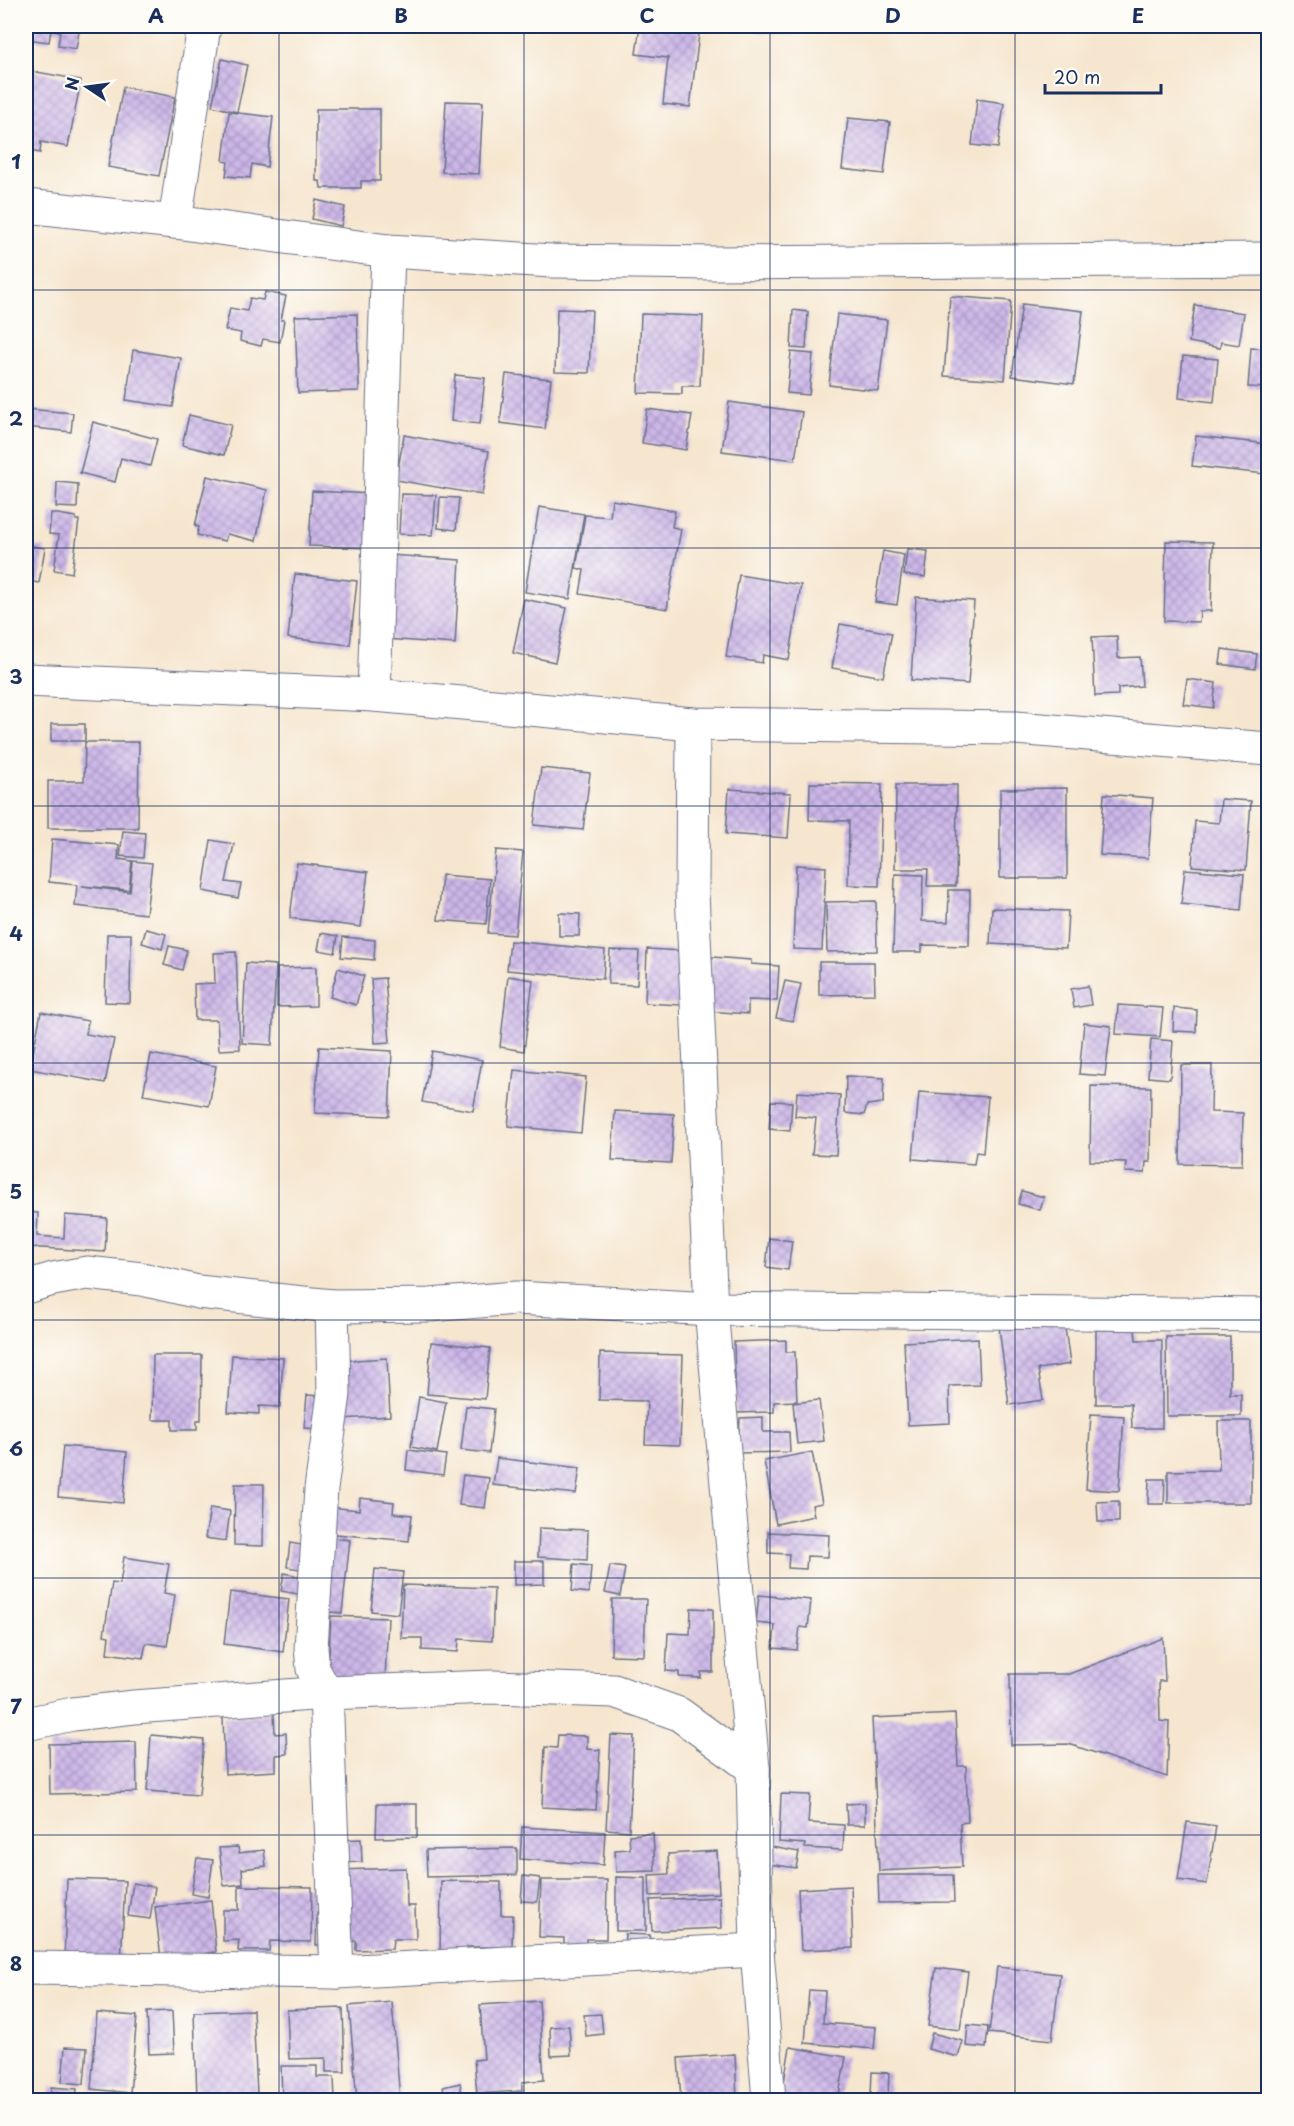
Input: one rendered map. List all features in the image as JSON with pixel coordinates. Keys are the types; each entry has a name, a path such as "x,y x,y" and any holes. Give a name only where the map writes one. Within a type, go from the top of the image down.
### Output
{"street":[{"path":"175,222 204,26"},
{"path":"26,206 175,222 388,251 552,261 716,263 1269,259"},
{"path":"374,694 388,251"},
{"path":"26,680 374,694 693,724 1016,728 1269,749"},
{"path":"693,724 692,892 711,1309 753,1768 757,1950 770,2100"},
{"path":"26,1287 87,1273 142,1279 198,1292 332,1306 430,1305 516,1298 711,1309 1269,1315"},
{"path":"332,1306 333,1394 321,1489 311,1648 313,1670 326,1693 337,1972"},
{"path":"26,1724 73,1714 114,1709 326,1693 492,1687 614,1691 679,1714 753,1768"},
{"path":"26,1968 337,1972 757,1950"}],"building":[{"path":"26,26 80,26 76,49 58,46 60,31 51,30 49,42 26,39"},
{"path":"640,26 700,26 690,107 663,104 668,58 636,54"},
{"path":"754,26 796,26 795,35 754,31"},
{"path":"222,59 247,65 237,112 212,106"},
{"path":"26,70 81,80 68,147 41,142 40,153 26,150"},
{"path":"123,87 175,97 159,176 108,167"},
{"path":"977,99 1004,103 998,148 972,145"},
{"path":"446,101 483,102 479,174 442,172"},
{"path":"316,109 380,109 380,181 361,181 361,188 321,188 320,181 316,181"},
{"path":"229,112 273,117 267,167 252,164 250,178 226,176 228,162 223,161"},
{"path":"848,118 890,122 884,174 842,169"},
{"path":"316,200 345,207 341,226 312,219"},
{"path":"265,292 286,296 281,320 284,320 280,342 263,339 261,346 240,341 241,333 225,330 230,308 247,311 250,298 263,300"},
{"path":"950,296 1011,301 1005,380 944,376"},
{"path":"1022,304 1083,311 1074,384 1012,376"},
{"path":"1195,305 1244,313 1239,345 1221,342 1220,348 1189,342"},
{"path":"557,309 592,310 589,373 555,372"},
{"path":"793,310 808,312 806,349 791,348"},
{"path":"357,314 359,391 298,393 295,316"},
{"path":"641,314 703,316 700,386 682,386 682,394 638,393"},
{"path":"837,314 887,320 878,391 829,385"},
{"path":"1251,348 1268,349 1266,388 1248,387"},
{"path":"133,350 181,358 173,407 126,400"},
{"path":"791,352 813,354 809,395 787,393"},
{"path":"1183,356 1218,359 1214,402 1179,398"},
{"path":"506,374 551,379 545,429 500,423"},
{"path":"455,375 485,378 480,424 451,421"},
{"path":"729,402 802,412 795,460 722,451"},
{"path":"26,409 73,413 71,432 26,427"},
{"path":"647,409 692,415 686,450 642,443"},
{"path":"189,415 231,425 224,455 182,445"},
{"path":"93,422 157,439 150,466 121,458 115,482 80,473"},
{"path":"404,435 489,451 482,495 396,480"},
{"path":"1196,436 1268,444 1265,474 1192,466"},
{"path":"207,476 267,490 256,541 227,534 225,541 197,535 199,527 195,526"},
{"path":"57,482 78,484 77,508 56,507"},
{"path":"312,491 373,494 370,548 309,546"},
{"path":"401,494 436,495 433,535 399,534"},
{"path":"440,497 459,498 456,530 438,528"},
{"path":"612,500 675,511 672,527 681,529 667,609 580,594 584,570 576,568 585,515 610,517"},
{"path":"539,507 584,514 570,599 525,592"},
{"path":"51,513 76,517 76,520 79,520 72,573 54,570 59,535 49,534"},
{"path":"1166,541 1213,542 1211,611 1200,611 1199,622 1164,621"},
{"path":"26,545 45,548 39,583 26,581"},
{"path":"907,549 928,551 925,577 904,575"},
{"path":"883,551 904,555 897,605 875,602"},
{"path":"390,555 460,560 455,644 385,639"},
{"path":"295,574 357,581 350,645 288,638"},
{"path":"739,575 801,585 789,660 763,655 762,663 726,657"},
{"path":"916,597 974,601 968,684 911,680"},
{"path":"524,599 567,608 555,662 513,653"},
{"path":"840,624 892,633 883,677 832,668"},
{"path":"1117,636 1118,658 1140,657 1142,686 1118,688 1118,695 1095,696 1092,637"},
{"path":"1222,649 1257,654 1255,669 1220,664"},
{"path":"1187,679 1216,683 1213,708 1183,704"},
{"path":"51,724 85,724 85,741 51,741"},
{"path":"85,742 139,742 138,828 48,828 48,781 84,781"},
{"path":"541,768 590,773 583,830 534,825"},
{"path":"810,783 882,784 879,886 848,885 849,821 809,820"},
{"path":"896,785 957,785 956,886 927,886 928,869 895,869"},
{"path":"1067,788 1067,878 1000,878 1000,789"},
{"path":"729,789 791,793 788,838 726,834"},
{"path":"1104,794 1153,798 1148,858 1100,855"},
{"path":"1221,799 1251,801 1246,870 1192,866 1195,821 1219,823"},
{"path":"123,831 145,833 143,858 120,856"},
{"path":"52,839 119,845 118,859 132,861 129,890 82,886 130,892 133,861 152,863 146,914 75,906 77,885 49,882"},
{"path":"211,840 234,844 226,882 241,884 238,898 203,891"},
{"path":"496,850 523,852 515,935 488,933"},
{"path":"297,863 368,872 361,927 290,918"},
{"path":"796,865 826,867 822,950 793,949"},
{"path":"1185,869 1244,874 1241,910 1181,904"},
{"path":"895,874 923,875 922,921 948,922 949,890 970,890 969,946 922,945 922,952 893,952"},
{"path":"442,875 490,879 486,924 438,920"},
{"path":"876,901 877,951 827,952 826,902"},
{"path":"992,908 1068,911 1066,948 990,944"},
{"path":"559,913 580,914 579,936 559,936"},
{"path":"146,929 166,934 162,949 142,943"},
{"path":"321,933 338,936 335,953 318,950"},
{"path":"107,934 131,934 130,1003 105,1002"},
{"path":"343,937 375,940 374,960 341,957"},
{"path":"510,941 605,950 603,979 507,970"},
{"path":"169,946 187,950 182,970 164,965"},
{"path":"647,949 683,951 681,1005 645,1003"},
{"path":"610,950 639,951 637,985 608,984"},
{"path":"236,952 240,1049 219,1050 217,1020 195,1020 194,984 215,983 214,953"},
{"path":"712,957 751,960 751,964 779,966 777,1001 748,1000 748,1014 708,1011"},
{"path":"819,962 874,962 875,994 819,995"},
{"path":"246,963 276,965 272,1045 242,1043"},
{"path":"316,967 316,1006 277,1007 277,968"},
{"path":"338,968 364,976 356,1005 330,997"},
{"path":"508,976 533,980 524,1051 500,1047"},
{"path":"385,978 390,1042 375,1043 371,979"},
{"path":"785,981 801,984 793,1021 776,1018"},
{"path":"1088,986 1091,1005 1074,1008 1071,989"},
{"path":"1118,1005 1163,1008 1160,1037 1116,1034"},
{"path":"1174,1008 1197,1010 1196,1032 1173,1031"},
{"path":"41,1012 88,1021 86,1034 114,1039 105,1083 30,1069"},
{"path":"1084,1023 1111,1026 1105,1076 1079,1074"},
{"path":"1151,1039 1173,1041 1170,1079 1148,1077"},
{"path":"319,1047 392,1051 389,1116 315,1113"},
{"path":"432,1051 482,1060 473,1111 422,1102"},
{"path":"151,1054 216,1066 209,1106 143,1095"},
{"path":"1181,1065 1212,1065 1211,1112 1243,1113 1242,1165 1180,1164"},
{"path":"514,1070 586,1077 581,1133 508,1126"},
{"path":"846,1076 884,1078 883,1103 867,1105 864,1115 845,1113"},
{"path":"1091,1086 1151,1087 1150,1162 1146,1162 1145,1173 1125,1172 1126,1162 1090,1161"},
{"path":"797,1092 840,1095 836,1155 812,1154 816,1118 795,1116"},
{"path":"919,1092 988,1097 983,1153 976,1152 974,1164 913,1159"},
{"path":"771,1101 792,1102 790,1131 769,1129"},
{"path":"615,1111 674,1114 671,1163 612,1160"},
{"path":"1022,1191 1044,1197 1040,1210 1018,1204"},
{"path":"26,1212 38,1213 37,1236 64,1238 65,1215 107,1218 105,1252 26,1247"},
{"path":"769,1238 792,1241 788,1270 766,1267"},
{"path":"1064,1320 1070,1364 1038,1369 1043,1400 1009,1405 999,1327"},
{"path":"1096,1330 1135,1330 1136,1340 1162,1340 1162,1428 1132,1428 1131,1404 1096,1404"},
{"path":"1166,1337 1230,1337 1230,1394 1241,1394 1241,1416 1167,1416"},
{"path":"978,1338 980,1385 949,1386 950,1423 908,1425 904,1342"},
{"path":"786,1340 786,1352 795,1352 797,1401 774,1402 774,1412 736,1413 734,1342"},
{"path":"431,1342 490,1348 485,1399 427,1394"},
{"path":"600,1353 683,1355 680,1445 645,1444 647,1401 599,1400"},
{"path":"153,1355 202,1355 201,1420 197,1420 197,1430 172,1430 172,1420 152,1420"},
{"path":"232,1355 283,1358 280,1407 259,1406 259,1414 228,1412"},
{"path":"387,1358 390,1416 341,1419 339,1361"},
{"path":"307,1395 321,1396 319,1429 304,1428"},
{"path":"419,1397 446,1402 437,1452 411,1447"},
{"path":"819,1400 824,1441 797,1444 793,1403"},
{"path":"466,1406 494,1409 489,1453 461,1450"},
{"path":"1091,1414 1124,1416 1119,1491 1086,1489"},
{"path":"763,1417 763,1432 789,1432 790,1452 738,1453 740,1418"},
{"path":"1218,1421 1251,1421 1251,1503 1168,1503 1168,1471 1219,1470"},
{"path":"63,1446 127,1452 123,1503 58,1497"},
{"path":"408,1450 446,1455 443,1475 406,1470"},
{"path":"812,1452 822,1503 812,1505 814,1516 776,1524 764,1461"},
{"path":"497,1458 580,1468 576,1494 493,1485"},
{"path":"463,1475 489,1478 485,1508 459,1505"},
{"path":"1149,1479 1165,1479 1164,1504 1148,1504"},
{"path":"235,1484 264,1484 263,1546 234,1545"},
{"path":"360,1498 394,1502 393,1513 412,1515 409,1541 325,1533 328,1507 359,1510"},
{"path":"1119,1501 1119,1522 1098,1522 1097,1502"},
{"path":"210,1508 230,1511 226,1541 205,1538"},
{"path":"539,1528 588,1530 587,1560 538,1557"},
{"path":"768,1532 829,1535 828,1557 807,1556 806,1569 788,1568 789,1554 768,1553"},
{"path":"325,1537 350,1540 342,1613 317,1611"},
{"path":"290,1543 308,1546 305,1570 287,1567"},
{"path":"124,1557 169,1564 164,1593 175,1595 167,1646 146,1643 143,1658 107,1653 109,1636 104,1635 112,1583 120,1584"},
{"path":"514,1561 544,1561 544,1584 514,1585"},
{"path":"574,1564 591,1566 589,1593 572,1591"},
{"path":"610,1566 625,1568 620,1596 605,1593"},
{"path":"375,1569 403,1572 398,1614 371,1611"},
{"path":"284,1573 307,1578 303,1595 281,1591"},
{"path":"403,1585 494,1588 492,1641 459,1639 458,1652 422,1650 422,1638 401,1638"},
{"path":"230,1592 289,1599 283,1652 224,1644"},
{"path":"759,1595 811,1600 808,1628 800,1627 797,1650 773,1648 775,1625 756,1623"},
{"path":"612,1599 646,1599 644,1656 611,1655"},
{"path":"691,1608 713,1609 713,1672 701,1672 701,1678 679,1677 679,1672 666,1671 668,1633 690,1634"},
{"path":"331,1616 388,1618 385,1679 328,1676"},
{"path":"1163,1638 1165,1681 1159,1681 1160,1721 1169,1722 1167,1777 1069,1744 1011,1745 1010,1674 1069,1674"},
{"path":"274,1713 275,1734 286,1733 287,1754 276,1755 276,1771 225,1774 223,1717"},
{"path":"955,1714 958,1766 966,1766 968,1822 960,1823 962,1867 879,1871 872,1718"},
{"path":"151,1735 204,1740 199,1795 147,1791"},
{"path":"558,1735 587,1736 587,1749 600,1750 596,1810 542,1807 545,1747 557,1748"},
{"path":"611,1735 634,1736 629,1831 606,1829"},
{"path":"136,1742 137,1792 50,1794 49,1744"},
{"path":"781,1794 810,1795 808,1823 844,1825 843,1850 805,1848 805,1844 779,1842"},
{"path":"865,1803 865,1825 847,1825 846,1804"},
{"path":"377,1804 417,1804 417,1837 376,1838"},
{"path":"1187,1822 1216,1826 1207,1884 1178,1880"},
{"path":"522,1827 605,1832 603,1865 520,1859"},
{"path":"653,1833 655,1871 616,1872 615,1850 630,1849 629,1835"},
{"path":"361,1839 362,1862 335,1863 335,1840"},
{"path":"238,1847 239,1853 264,1850 266,1866 242,1869 243,1884 224,1886 219,1848"},
{"path":"772,1847 799,1852 796,1868 769,1864"},
{"path":"517,1848 517,1875 427,1877 426,1850"},
{"path":"717,1851 719,1893 650,1896 649,1875 669,1874 668,1854"},
{"path":"197,1858 213,1860 208,1897 191,1894"},
{"path":"406,1868 407,1906 415,1906 416,1939 393,1939 392,1949 356,1950 356,1941 339,1941 337,1870"},
{"path":"878,1875 953,1875 954,1902 879,1903"},
{"path":"523,1876 540,1878 537,1902 521,1901"},
{"path":"616,1877 646,1878 646,1931 616,1931"},
{"path":"67,1879 125,1881 121,1963 64,1960"},
{"path":"541,1880 607,1880 606,1939 586,1939 586,1949 564,1949 564,1938 539,1937"},
{"path":"441,1881 501,1882 501,1915 513,1915 512,1947 467,1947 466,1956 440,1956"},
{"path":"133,1883 155,1887 150,1919 128,1916"},
{"path":"239,1886 312,1887 311,1942 270,1941 269,1951 238,1951 239,1940 223,1941 223,1910 239,1910"},
{"path":"851,1886 853,1948 801,1950 798,1889"},
{"path":"720,1897 722,1928 652,1931 650,1900"},
{"path":"211,1900 216,1952 161,1959 155,1907"},
{"path":"317,1913 332,1914 331,1945 316,1945"},
{"path":"625,1934 650,1935 649,1949 624,1948"},
{"path":"997,1967 1060,1974 1052,2040 989,2033"},
{"path":"936,1968 968,1972 960,2030 928,2026"},
{"path":"809,1990 825,1991 823,2023 876,2027 874,2049 805,2043"},
{"path":"539,2001 544,2080 522,2082 522,2091 477,2094 474,2060 484,2059 480,2005"},
{"path":"392,2002 400,2100 357,2100 349,2006"},
{"path":"343,2008 345,2072 326,2072 326,2058 289,2059 287,2010"},
{"path":"253,2010 257,2094 197,2097 194,2012"},
{"path":"172,2011 174,2053 149,2054 147,2012"},
{"path":"97,2013 137,2016 130,2093 91,2089"},
{"path":"601,2014 603,2034 586,2036 584,2015"},
{"path":"968,2025 988,2027 986,2048 966,2046"},
{"path":"569,2026 571,2055 551,2056 550,2027"},
{"path":"932,2033 963,2041 958,2057 928,2049"},
{"path":"65,2047 87,2048 84,2084 62,2082"},
{"path":"790,2047 846,2057 838,2100 781,2100"},
{"path":"735,2054 737,2100 681,2100 678,2058"},
{"path":"281,2066 317,2066 317,2077 334,2077 335,2100 282,2100"},
{"path":"872,2072 889,2073 888,2096 871,2095"},
{"path":"460,2083 463,2099 446,2100 443,2087"},
{"path":"51,2087 77,2089 76,2100 50,2100"},
{"path":"528,2094 528,2100 487,2100 487,2099"},
{"path":"588,2096 588,2100 565,2100 565,2099"}]}
